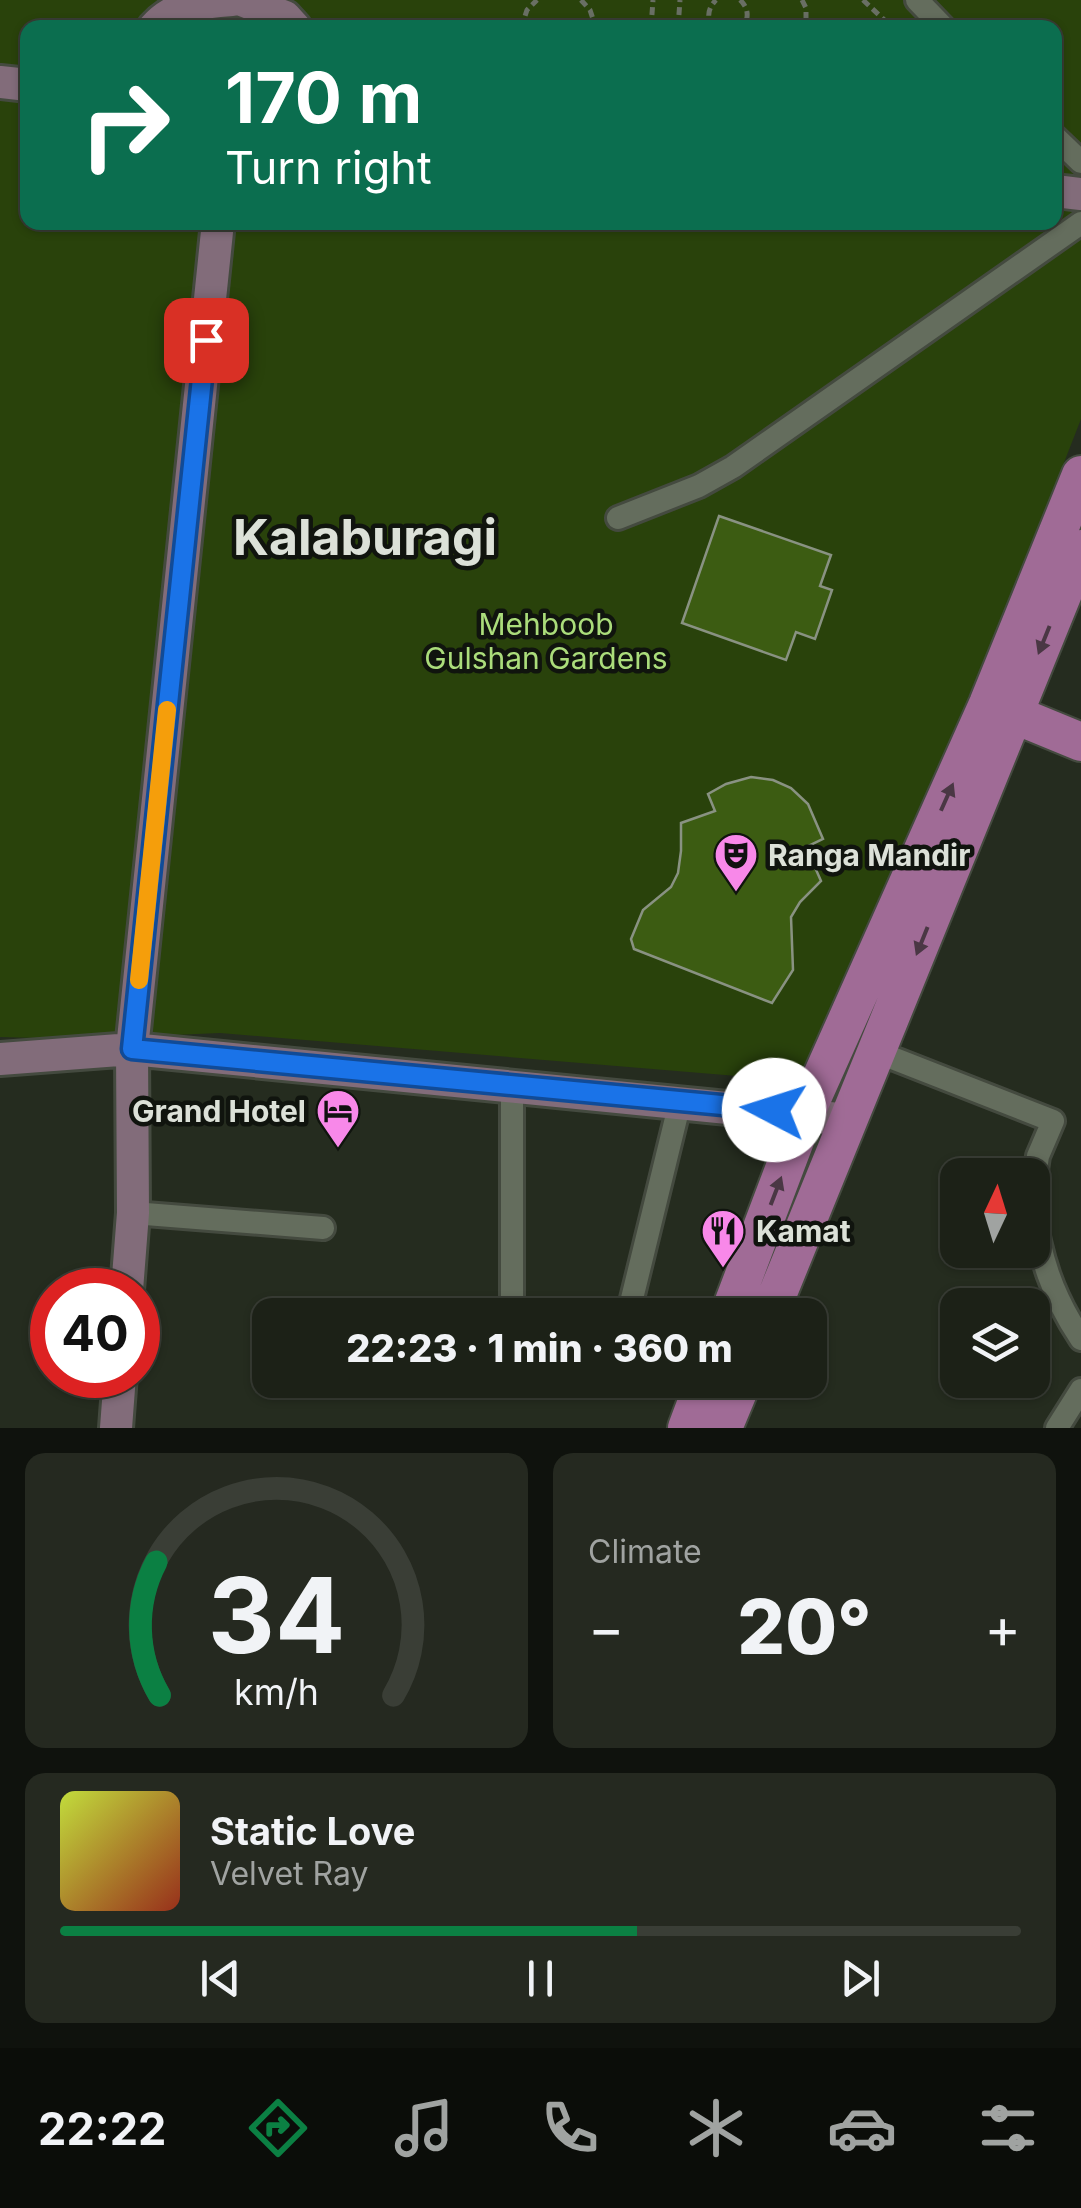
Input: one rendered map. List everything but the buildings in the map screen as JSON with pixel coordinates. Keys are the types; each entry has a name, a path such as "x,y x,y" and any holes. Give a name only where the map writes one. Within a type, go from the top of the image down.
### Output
{"main road":[{"path":"776,1298 876,1052 1005,699 1081,475"},
{"path":"736,1298 805,1114 1081,550"},
{"path":"1005,699 1081,718"},
{"path":"1005,699 1081,742"},
{"path":"687,1428 698,1398"},
{"path":"724,1428 736,1398"}],"street":[{"path":"162,20 194,2 232,0"},
{"path":"242,0 288,20"},
{"path":"916,0 936,20"},
{"path":"1062,144 1081,162"},
{"path":"618,518 725,472 1081,223"},
{"path":"129,1268 133,1212 132,1049 217,230"},
{"path":"0,1060 132,1049 849,1120"},
{"path":"876,1052 1053,1121 1038,1158"},
{"path":"512,1086 512,1298"},
{"path":"632,1298 680,1102"},
{"path":"133,1212 323,1228"},
{"path":"1046,1268 1052,1290 1081,1338"},
{"path":"1057,1428 1081,1390"},
{"path":"116,1428 118,1398"}],"path":[{"path":"524,0 534,3"},
{"path":"863,0 884,20"}],"green space":[{"name":"Mehboob Gulshan Gardens","path":"0,0 1081,0 1081,419 915,845 797,1081 220,1033 78,1039 0,1037"}],"slow traffic":[{"path":"139,980 167,710"}],"place":[{"name":"Ranga Mandir","path":"736,893"},
{"name":"Grand Hotel","path":"338,1149"},
{"name":"Kamat","path":"723,1269"}],"district":[{"name":"Kalaburagi","path":"365,537"}],"route":[{"path":"206,340 132,1049 774,1110"}]}
